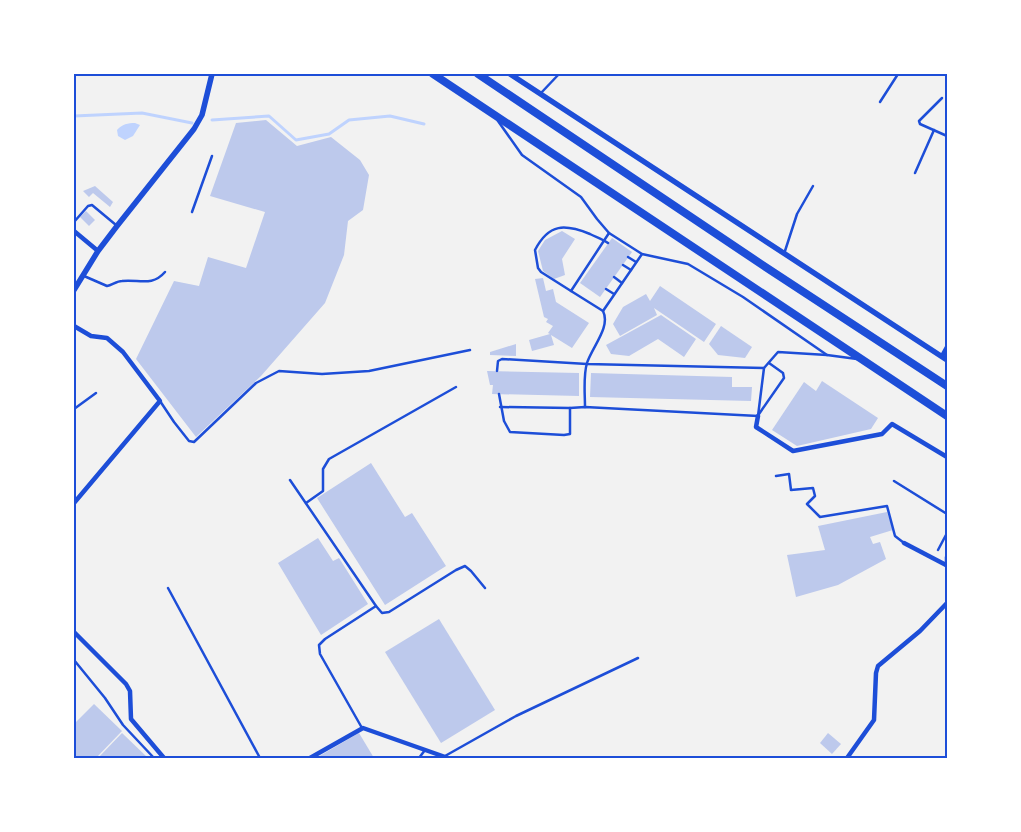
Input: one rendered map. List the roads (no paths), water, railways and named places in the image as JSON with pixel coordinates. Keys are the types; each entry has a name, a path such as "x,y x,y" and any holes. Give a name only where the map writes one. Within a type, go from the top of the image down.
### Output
{"highway":[{"path":"434,74 494,116 947,416"},
{"path":"478,74 947,386"}],"street":[{"path":"74,290 98,251 194,129 202,115 212,74"},
{"path":"510,74 945,358 947,347"},
{"path":"74,231 98,251"},
{"path":"74,326 91,336 107,338 123,352 160,401 74,503"},
{"path":"758,416 756,427 793,451 882,434 892,424 947,457"},
{"path":"904,543 947,567 947,557"},
{"path":"847,758 874,720 878,666 920,631 947,603"},
{"path":"74,632 126,684 130,691 130,719 164,758"},
{"path":"310,758 363,728 446,758"}],"lane":[{"path":"540,94 560,74"},
{"path":"880,102 898,74"},
{"path":"942,98 919,121 920,124 947,136"},
{"path":"494,116 522,156 580,196 609,233 642,254 688,264 743,297 827,355"},
{"path":"915,173 934,130"},
{"path":"192,212 212,156"},
{"path":"784,254 797,214 813,186"},
{"path":"74,222 88,206 92,205 117,226"},
{"path":"585,407 587,364 606,321 603,311 541,272 538,268 534,250 543,237 553,230 565,226 608,243"},
{"path":"571,291 593,261 609,233"},
{"path":"599,249 602,252"},
{"path":"603,311 642,254"},
{"path":"628,257 636,262"},
{"path":"622,264 631,270"},
{"path":"83,275 107,286 120,281 150,281 159,278 164,272"},
{"path":"614,277 622,283"},
{"path":"606,289 614,294"},
{"path":"160,401 184,435 189,441 194,442 256,383 272,373 279,371 322,374 369,371 470,350"},
{"path":"758,416 764,368 778,352 827,355 863,360"},
{"path":"498,371 498,361 502,359 587,364 764,368"},
{"path":"758,416 784,378 782,373 769,362"},
{"path":"306,503 323,491 323,468 329,460 456,386"},
{"path":"74,409 96,393"},
{"path":"499,394 500,407 509,432 570,434 570,408"},
{"path":"500,407 585,407 758,416"},
{"path":"776,476 789,474 791,490 813,488 815,496 807,504 820,516 887,506 895,536 904,543"},
{"path":"290,480 382,613 388,612 465,566 485,588"},
{"path":"894,481 947,514"},
{"path":"938,550 947,533"},
{"path":"168,588 260,758"},
{"path":"363,728 320,654 318,645 376,606"},
{"path":"446,758 516,716 638,658"},
{"path":"74,660 105,698 123,725 154,758"},
{"path":"419,758 425,750"}],"water":[{"path":"135,123 140,125 133,136 125,140 118,136 117,130 121,126"}],"waterway":[{"path":"74,116 142,113 192,123"},
{"path":"212,120 269,116 296,140 329,134 349,120 390,116 424,124"}]}
